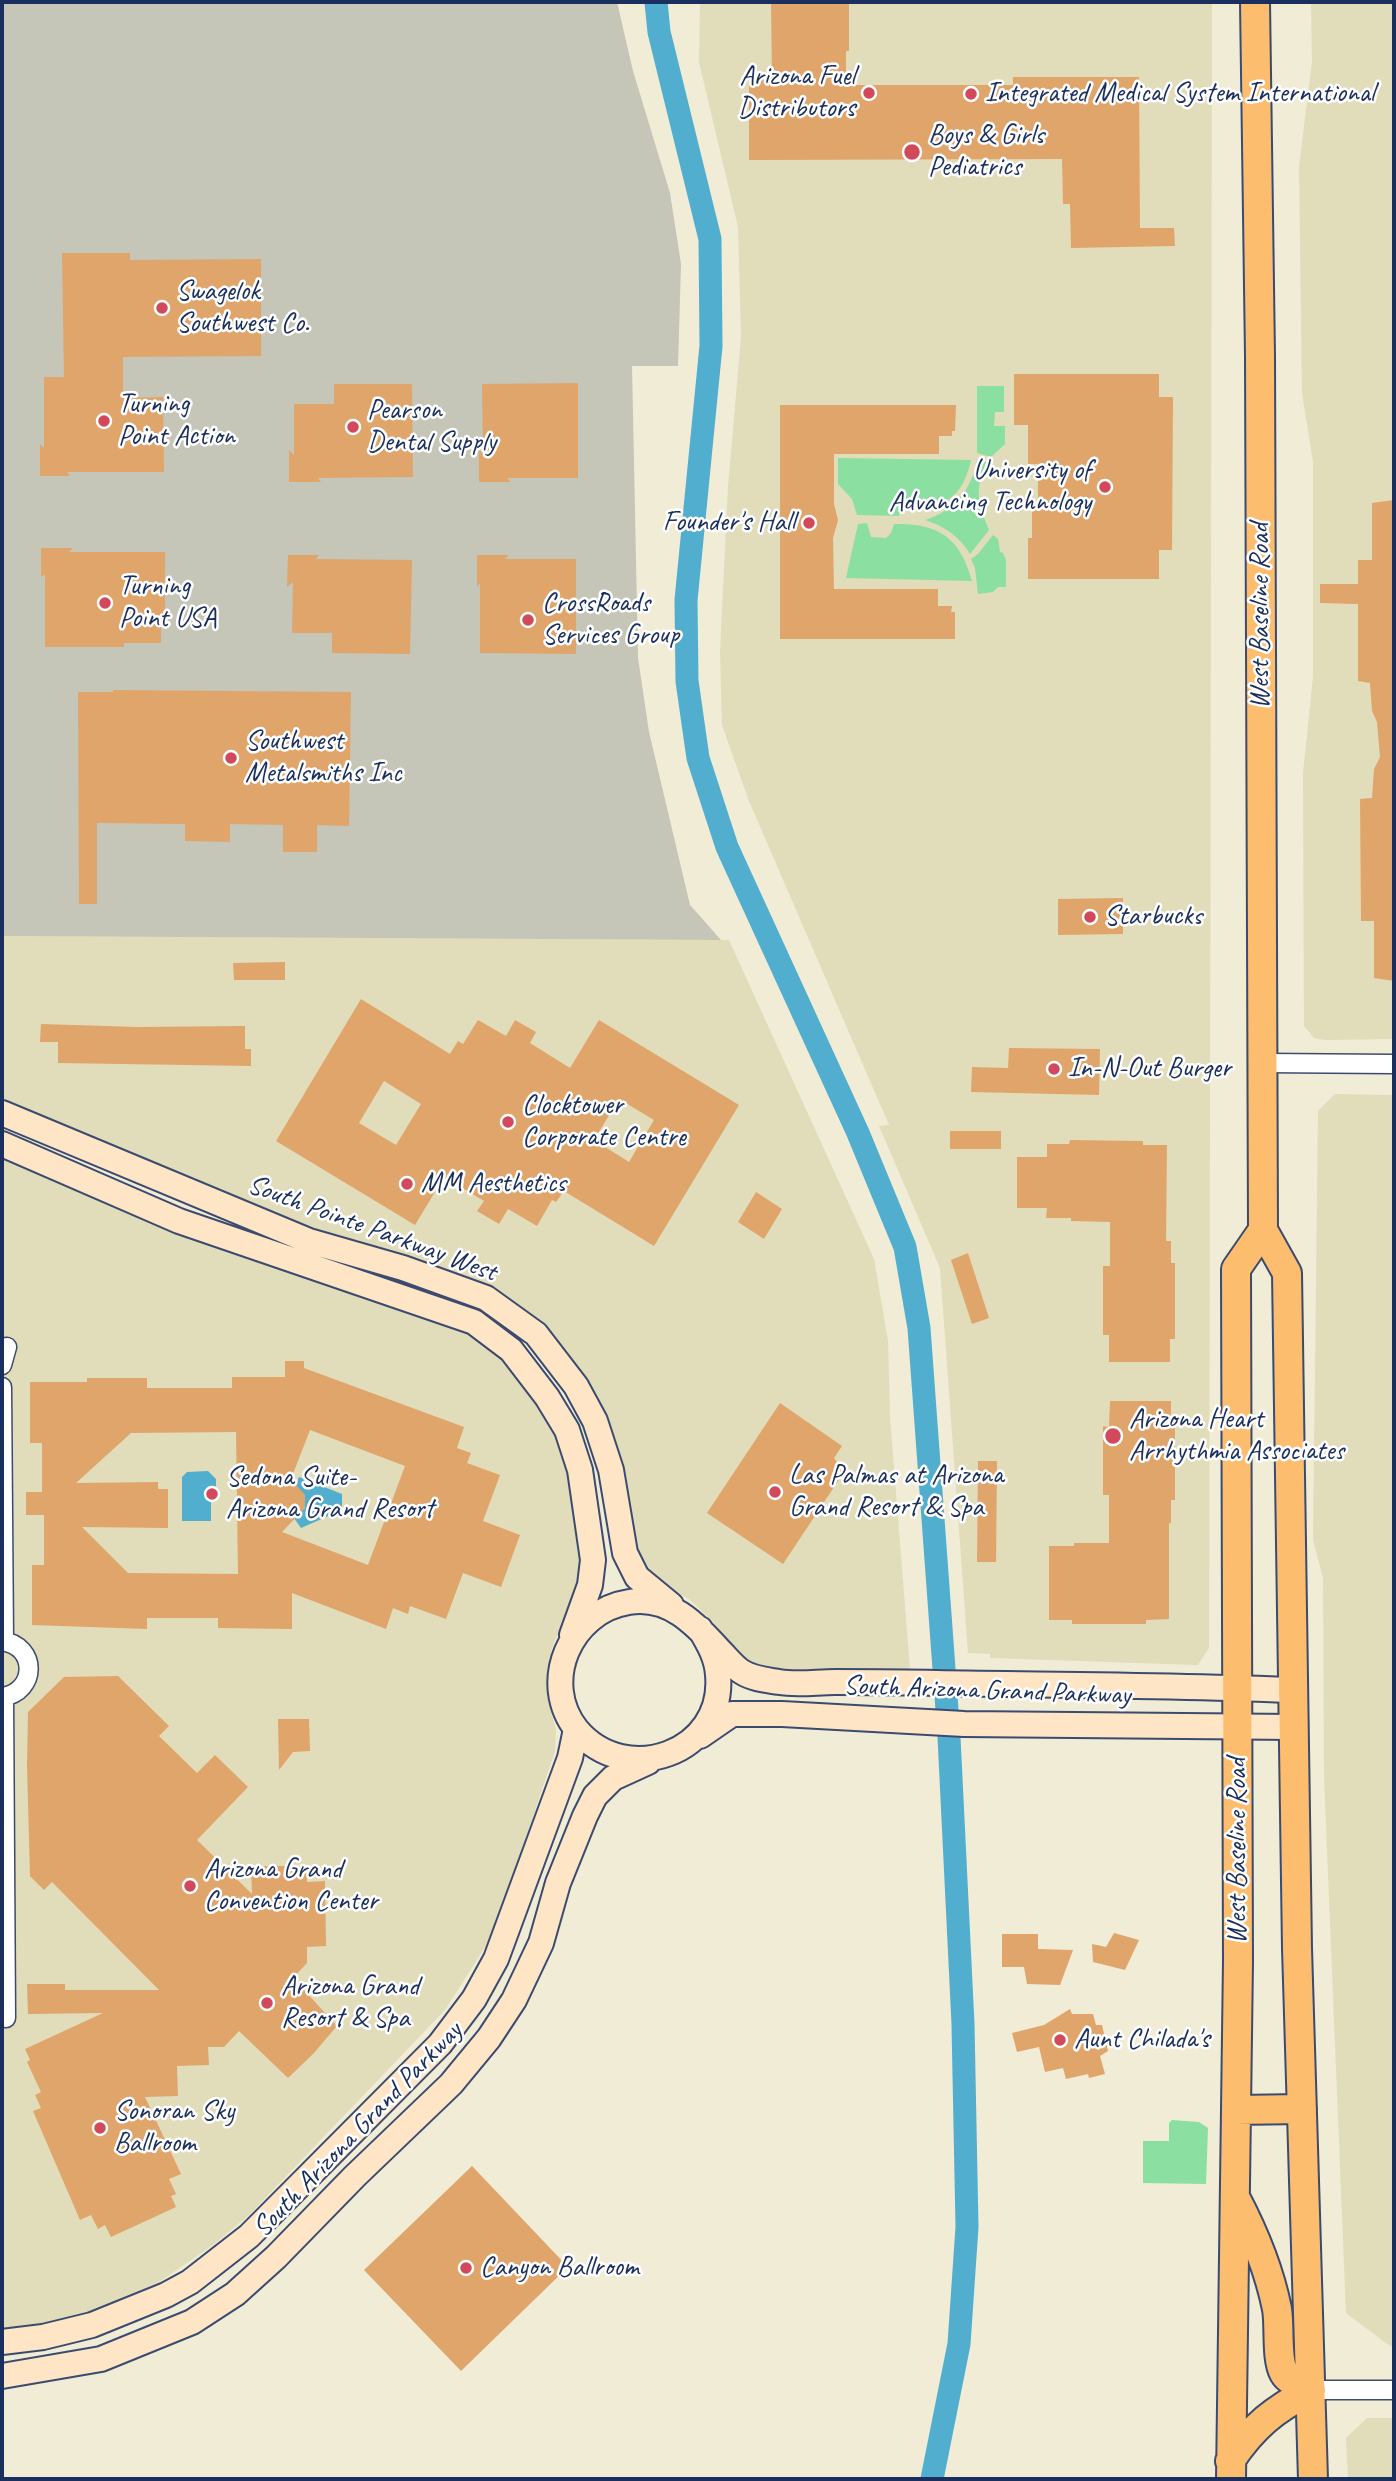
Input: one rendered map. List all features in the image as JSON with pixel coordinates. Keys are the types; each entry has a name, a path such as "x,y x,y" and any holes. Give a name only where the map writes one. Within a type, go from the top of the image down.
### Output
{"main road":[{"name":"West Baseline Road","path":"1255,2 1260,356 1263,1230 1287,1273 1302,2109 1313,2479"},
{"name":"West Baseline Road","path":"1230,2470 1237,2110 1237,1269 1263,1230"},
{"path":"1237,2110 1302,2109"},
{"path":"1234,2194 1253,2231 1270,2280 1279,2321 1282,2370 1287,2378 1311,2390"},
{"path":"1230,2470 1247,2436 1280,2406 1311,2390"}],"street":[{"path":"1263,1063 1394,1064"},
{"name":"South Pointe Parkway West","path":"2,1113 309,1241 403,1268 486,1298 536,1334 576,1386 595,1421 611,1470 625,1553 636,1577 680,1612"},
{"name":"South Pointe Parkway West","path":"2,1144 179,1221 474,1322 511,1350 547,1397 567,1430 580,1470 593,1560 590,1585 569,1644"},
{"path":"2,1365 7,1347"},
{"path":"2,1387 3,1641 22,1650 29,1670 24,1685 12,1695 3,1697 6,2018"},
{"name":"South Arizona Grand Parkway","path":"657,1758 634,1760 612,1756 592,1745 576,1729 565,1709 560,1688 561,1665 569,1644 583,1624 604,1609 630,1601 655,1602 680,1612 739,1670 752,1677 783,1683 1293,1690"},
{"name":"South Arizona Grand Parkway","path":"688,1744 705,1725 716,1702 719,1676 713,1651 700,1629"},
{"name":"South Arizona Grand Parkway","path":"2,2376 101,2358 192,2322 235,2294 276,2257 451,2084 489,2038 514,2000 541,1942 558,1883 584,1816 595,1796 612,1778 673,1753 732,1714 809,1715 936,1724 1294,1727"},
{"name":"South Arizona Grand Parkway","path":"2,2342 43,2337 92,2325 166,2295 215,2264 249,2236 440,2044 474,1999 502,1944 570,1758 576,1729"},
{"path":"1311,2390 1394,2390"}],"shaded area":[{"path":"2,2 617,2 633,71 670,193 681,264 678,366 632,366 638,658 649,732 690,905 721,940 2,936"},
{"path":"700,2 1212,2 1209,1648 1198,1665 990,1658 990,1654 968,1653 940,1268 879,1126 889,1125 749,801 722,725 720,652 728,487 741,337 738,227 699,62"},
{"path":"1311,2 1394,2 1394,1039 1325,1040 1314,1038 1304,1026 1303,773 1313,677 1313,462 1302,393 1299,167 1312,62"},
{"path":"2,936 729,940 874,1259 888,1341 890,1417 910,1669 761,1669 743,1659 727,1645 714,1623 689,1599 651,1580 638,1562 615,1450 480,1284 445,1270 319,1238 2,1104"},
{"path":"1335,1094 1394,1095 1394,2346 1390,2346 1346,2313 1324,1776 1323,1578 1313,1540 1318,1111"},
{"path":"2,1155 470,1329 520,1370 558,1434 570,1482 581,1563 578,1587 552,1648 547,1674 548,1701 556,1730 555,1751 494,1933 445,2010 249,2215 213,2245 159,2282 81,2315 28,2328 2,2330"},
{"path":"1367,2418 1394,2418 1394,2479 1348,2479 1346,2438"}],"green space":[{"path":"977,386 1004,386 1004,412 995,412 994,426 1005,426 1005,444 991,457 977,453"},
{"path":"838,458 971,460 965,479 951,498 927,512 920,501 903,503 899,516 857,515 852,499 838,484"},
{"path":"977,459 987,462 980,480 979,496 989,530 970,554 950,533 925,520 945,511 960,498 971,480"},
{"path":"867,523 871,537 886,538 894,524 923,526 935,530 954,543 972,581 846,578 858,524"},
{"path":"993,535 998,539 1000,552 1006,560 1006,587 978,594 975,568 971,559"},
{"path":"1172,2120 1199,2122 1208,2128 1206,2184 1143,2183 1143,2141 1169,2141 1169,2123"}],"water":[{"path":"208,1471 216,1479 216,1490 211,1493 211,1521 182,1521 182,1477 187,1472"},
{"path":"299,1477 342,1494 342,1510 301,1528 294,1518 305,1508 305,1495 295,1486"}],"building":[{"path":"771,2 849,2 846,85 1013,85 1013,77 1139,77 1140,228 1174,228 1175,246 1071,248 1070,204 1063,204 1062,159 749,160 749,78 772,78"},
{"name":"Swagelok Southwest Co.","path":"62,253 130,253 130,260 261,259 261,356 123,357 123,398 163,397 164,472 67,472 70,476 40,476 40,444 44,448 44,377 64,377"},
{"name":"University of Advancing Technology","path":"1014,374 1159,374 1159,397 1173,397 1172,550 1159,550 1159,579 1028,579 1028,538 1032,538 1032,510 1038,510 1038,464 1028,464 1028,425 1014,425"},
{"path":"578,383 578,478 507,478 511,482 479,482 479,450 483,454 482,384"},
{"name":"Pearson Dental Supply","path":"334,384 412,384 413,477 318,478 321,482 289,482 289,450 294,455 294,404 334,404"},
{"name":"Founder's Hall","path":"780,405 956,405 955,431 952,431 952,436 939,436 939,454 834,454 834,504 838,520 833,538 834,589 938,589 938,606 952,606 951,612 955,612 955,639 780,639"},
{"path":"1394,500 1394,981 1374,978 1374,921 1361,921 1360,799 1372,798 1374,769 1380,757 1370,683 1358,681 1358,604 1320,603 1320,584 1358,584 1358,560 1372,560 1372,503"},
{"name":"Turning Point USA","path":"41,548 73,548 69,552 165,552 165,626 161,626 161,643 124,643 124,647 45,647 45,574 41,577"},
{"path":"288,555 319,555 316,559 412,560 410,654 332,653 332,633 292,633 293,582 287,587"},
{"name":"CrossRoads Services Group","path":"477,555 509,555 505,559 576,559 576,654 480,653 480,583 477,587"},
{"name":"Southwest Metalsmiths Inc","path":"78,692 351,692 349,826 317,825 317,852 283,852 283,825 230,824 230,842 185,841 185,824 97,823 97,904 79,904"},
{"name":"Starbucks","path":"1123,898 1123,934 1058,935 1058,899"},
{"path":"285,962 285,980 234,980 233,963"},
{"name":"Clocktower Corporate Centre","path":"361,999 450,1054 458,1041 463,1044 478,1020 506,1036 515,1020 536,1032 530,1043 570,1068 599,1020 739,1105 654,1246 564,1191 556,1202 552,1200 537,1226 508,1209 499,1224 477,1211 484,1201 444,1177 415,1225 276,1141","holes":["384,1081 421,1104 396,1145 359,1123","619,1099 654,1120 629,1162 594,1140"]},
{"path":"41,1024 245,1026 245,1049 251,1049 251,1066 58,1063 58,1042 40,1042"},
{"name":"In-N-Out Burger","path":"1009,1048 1100,1049 1099,1095 971,1092 972,1067 1008,1068"},
{"path":"950,1131 1001,1131 1001,1149 950,1149"},
{"path":"1070,1140 1143,1141 1143,1145 1167,1145 1166,1241 1171,1241 1171,1263 1175,1263 1175,1339 1170,1339 1170,1362 1109,1362 1109,1335 1103,1335 1103,1266 1110,1266 1110,1222 1046,1218 1047,1208 1017,1208 1017,1157 1047,1157 1047,1144 1069,1144"},
{"path":"756,1192 782,1209 764,1239 738,1222"},
{"path":"968,1253 989,1318 972,1324 951,1260"},
{"path":"285,1361 304,1361 304,1368 464,1427 457,1448 471,1453 467,1463 500,1475 483,1521 520,1535 501,1587 463,1573 446,1619 410,1606 408,1614 393,1608 386,1629 292,1593 292,1629 218,1628 218,1618 147,1618 147,1629 32,1625 32,1565 44,1565 44,1515 26,1515 26,1492 42,1492 42,1443 30,1443 30,1382 147,1378 147,1388 232,1388 232,1377 285,1377","holes":["310,1430 405,1466 368,1565 282,1532 305,1508 305,1495 291,1479","236,1432 238,1574 128,1573 82,1527 168,1528 168,1489 158,1489 158,1482 76,1483 131,1433"]},
{"path":"1110,1401 1171,1401 1171,1423 1175,1423 1175,1500 1171,1500 1169,1523 1169,1619 1146,1620 1146,1624 1072,1624 1072,1620 1049,1620 1049,1546 1109,1543 1109,1495 1103,1495 1103,1426 1109,1427"},
{"name":"Las Palmas at Arizona Grand Resort & Spa","path":"780,1403 842,1446 834,1458 844,1472 783,1564 707,1513"},
{"path":"978,1461 997,1461 996,1562 977,1562"},
{"name":"Arizona Grand Convention Center","path":"118,1676 169,1726 159,1736 197,1773 215,1755 248,1787 197,1840 252,1894 251,1866 306,1866 307,1882 325,1881 326,1946 307,1947 307,1963 293,1978 337,2026 288,2078 239,2031 224,2047 208,2047 209,2065 177,2066 178,2096 145,2097 181,2174 169,2179 176,2194 171,2196 176,2207 111,2237 105,2225 98,2229 91,2215 80,2220 33,2111 41,2108 35,2095 41,2092 27,2062 30,2060 25,2049 103,2013 28,2014 27,1984 65,1984 65,1990 159,1990 52,1882 44,1890 30,1876 27,1766 28,1712 64,1677"},
{"path":"278,1719 309,1719 310,1751 293,1752 279,1770"},
{"path":"1114,1933 1139,1940 1125,1970 1093,1962 1092,1944 1106,1947"},
{"path":"1002,1934 1038,1934 1038,1949 1073,1950 1060,1985 1027,1984 1024,1967 1002,1967"},
{"name":"Aunt Chilada's","path":"1070,2009 1072,2014 1093,2014 1096,2025 1102,2025 1108,2051 1100,2056 1105,2074 1089,2078 1088,2074 1066,2079 1063,2068 1045,2072 1039,2047 1017,2052 1012,2033 1044,2025"},
{"name":"Canyon Ballroom","path":"472,2166 568,2267 461,2371 364,2270"}],"waterway":[{"path":"656,2 659,32 710,239 711,346 686,600 687,681 698,758 727,847 858,1133 905,1247 919,1328 949,1737 963,2024 967,2227 959,2344 932,2479"}],"place":[{"name":"Arizona Fuel Distributors","path":"869,93"},
{"name":"Integrated Medical System International","path":"971,94"},
{"name":"Boys & Girls Pediatrics","path":"912,152"},
{"name":"Swagelok Southwest Co.","path":"162,308"},
{"name":"Turning Point Action","path":"104,421"},
{"name":"Pearson Dental Supply","path":"353,427"},
{"name":"University of Advancing Technology","path":"1105,487"},
{"name":"Founder's Hall","path":"809,523"},
{"name":"Turning Point USA","path":"105,603"},
{"name":"CrossRoads Services Group","path":"528,620"},
{"name":"Southwest Metalsmiths Inc","path":"231,758"},
{"name":"Starbucks","path":"1090,917"},
{"name":"In-N-Out Burger","path":"1054,1069"},
{"name":"Clocktower Corporate Centre","path":"508,1122"},
{"name":"MM Aesthetics","path":"407,1184"},
{"name":"Arizona Heart Arrhythmia Associates","path":"1113,1436"},
{"name":"Las Palmas at Arizona Grand Resort & Spa","path":"775,1492"},
{"name":"Sedona Suite- Arizona Grand Resort","path":"212,1494"},
{"name":"Arizona Grand Convention Center","path":"190,1886"},
{"name":"Arizona Grand Resort & Spa","path":"267,2003"},
{"name":"Aunt Chilada's","path":"1060,2040"},
{"name":"Sonoran Sky Ballroom","path":"100,2128"},
{"name":"Canyon Ballroom","path":"466,2268"}]}
